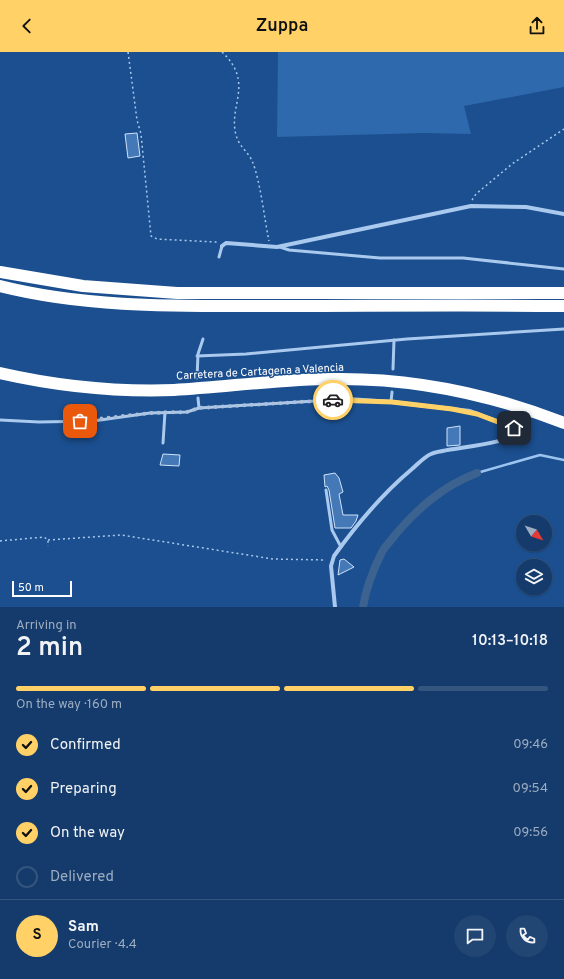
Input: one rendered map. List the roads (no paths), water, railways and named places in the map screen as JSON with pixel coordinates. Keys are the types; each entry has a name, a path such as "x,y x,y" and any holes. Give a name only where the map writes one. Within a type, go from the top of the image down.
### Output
{"highway":[{"path":"0,272 83,286 177,293 564,293"},
{"path":"0,286 82,299 135,305 228,307 564,306"},
{"name":"Carretera de Cartagena a Valencia","path":"0,373 74,386 126,390 174,390 333,379 375,380 428,385 497,400 564,424"},
{"path":"267,383 293,375 367,374 408,378 472,387 564,416"}],"street":[{"path":"222,246 226,243 280,247 471,206 526,206 564,214"},
{"path":"335,607 333,597 332,562 341,547 374,505 395,483 427,456 438,451 475,446 510,437 514,433 514,428 512,427 470,412 391,402 348,399"}],"lane":[{"path":"219,257 222,246"},
{"path":"280,247 289,250 362,257 389,259 463,258 564,269"},
{"path":"197,356 318,348 394,340 564,329"},
{"path":"197,378 197,356 202,339"},
{"path":"393,369 394,340"},
{"path":"391,402 392,392"},
{"path":"198,398 199,408"},
{"path":"0,420 39,422 93,421 165,412 187,412 199,408 348,399"},
{"path":"163,444 165,412"},
{"path":"326,490 332,530 341,547"}],"waterway":[{"path":"477,473 540,455 564,460"},
{"path":"363,607 368,586 383,550 395,535 422,507 442,491 477,473"}]}
